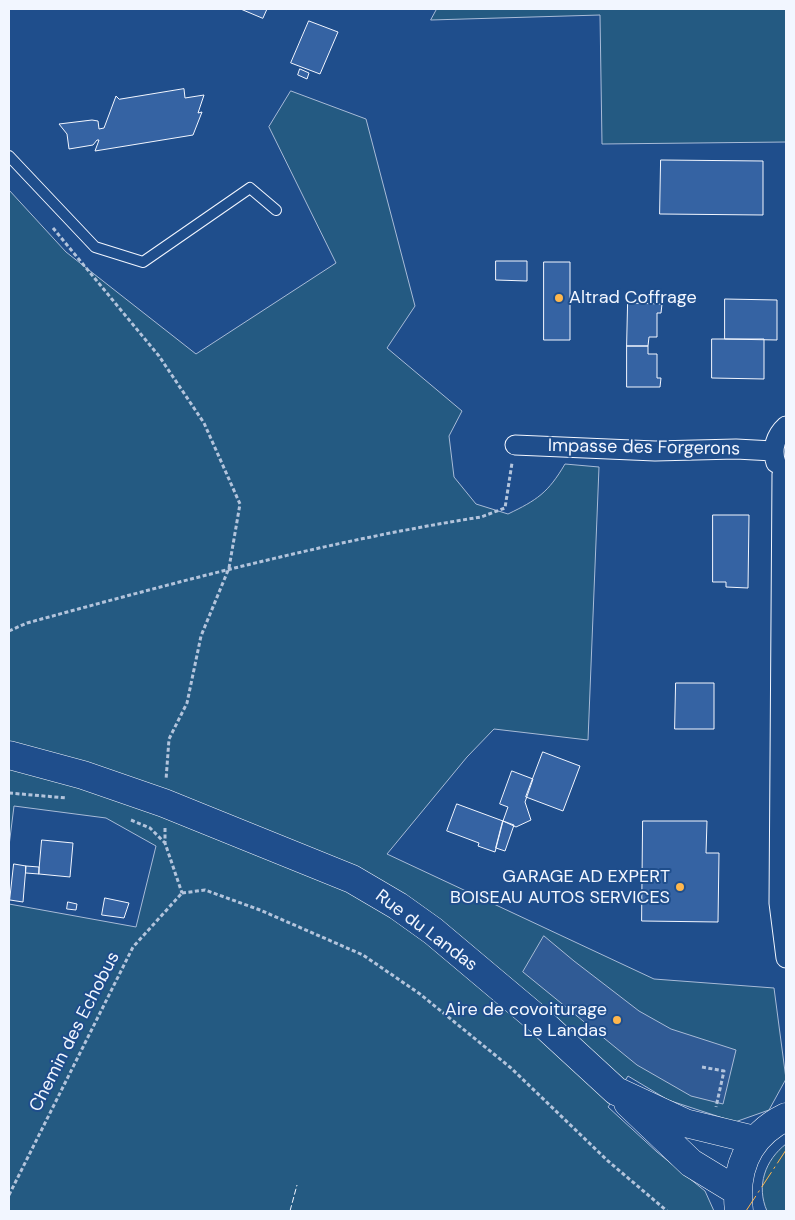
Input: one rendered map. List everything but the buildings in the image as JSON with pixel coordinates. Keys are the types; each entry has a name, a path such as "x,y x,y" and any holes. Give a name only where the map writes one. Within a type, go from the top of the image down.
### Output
{"street":[{"path":"786,426 776,440 773,451 777,467 784,476 779,903 786,958"},
{"name":"Impasse des Forgerons","path":"514,445 655,452 736,449 773,451"},
{"name":"Rue du Landas","path":"9,755 83,775 164,803 352,879 398,906 433,931 540,1020 616,1091 685,1123 755,1140"},
{"path":"616,1091 655,1130 738,1201"},
{"path":"738,1201 741,1164 755,1140 765,1130 786,1117"}],"lane":[{"path":"9,156 94,246 143,262 250,188 276,210"}],"path":[{"path":"50,225 159,356 204,423 240,504 228,568 201,636 187,703 169,739 164,803 165,843 182,893 205,890 260,910 363,955 420,994 511,1068 608,1161 667,1211"},
{"path":"9,631 27,623 228,568 332,545 481,517 505,508 514,445"},
{"path":"9,793 69,798"},
{"path":"123,816 150,828 165,843"},
{"name":"Chemin des Echobus","path":"9,1195 133,947 182,893"},
{"path":"702,1067 724,1071 714,1115"}],"shaded area":[{"path":"437,9 786,9 786,142 602,144 600,15 431,20"},
{"path":"291,91 366,119 415,306 387,348 462,411 449,436 454,477 476,504 508,514 541,495 553,482 565,464 599,467 588,740 494,729 467,757 387,854 654,979 774,988 786,1079 769,1110 735,1122 668,1100 628,1076 608,1107 657,1152 705,1191 714,1211 9,1211 9,904 136,927 156,846 106,818 14,806 9,846 9,190 66,252 196,354 336,263 269,127"},
{"name":"Aire de covoiturage Le Landas","path":"544,936 639,1011 671,1029 736,1050 723,1104 691,1096 637,1065 523,972"},
{"path":"786,1144 786,1211 767,1211 762,1192 764,1174 773,1158"}],"fence":[{"path":"290,1211 297,1185"}],"power":[{"path":"746,1211 786,1150"}],"place":[{"name":"Altrad Coffrage","path":"559,298"},
{"name":"GARAGE AD EXPERT BOISEAU AUTOS SERVICES","path":"680,887"},
{"name":"Aire de covoiturage Le Landas","path":"617,1020"}]}
